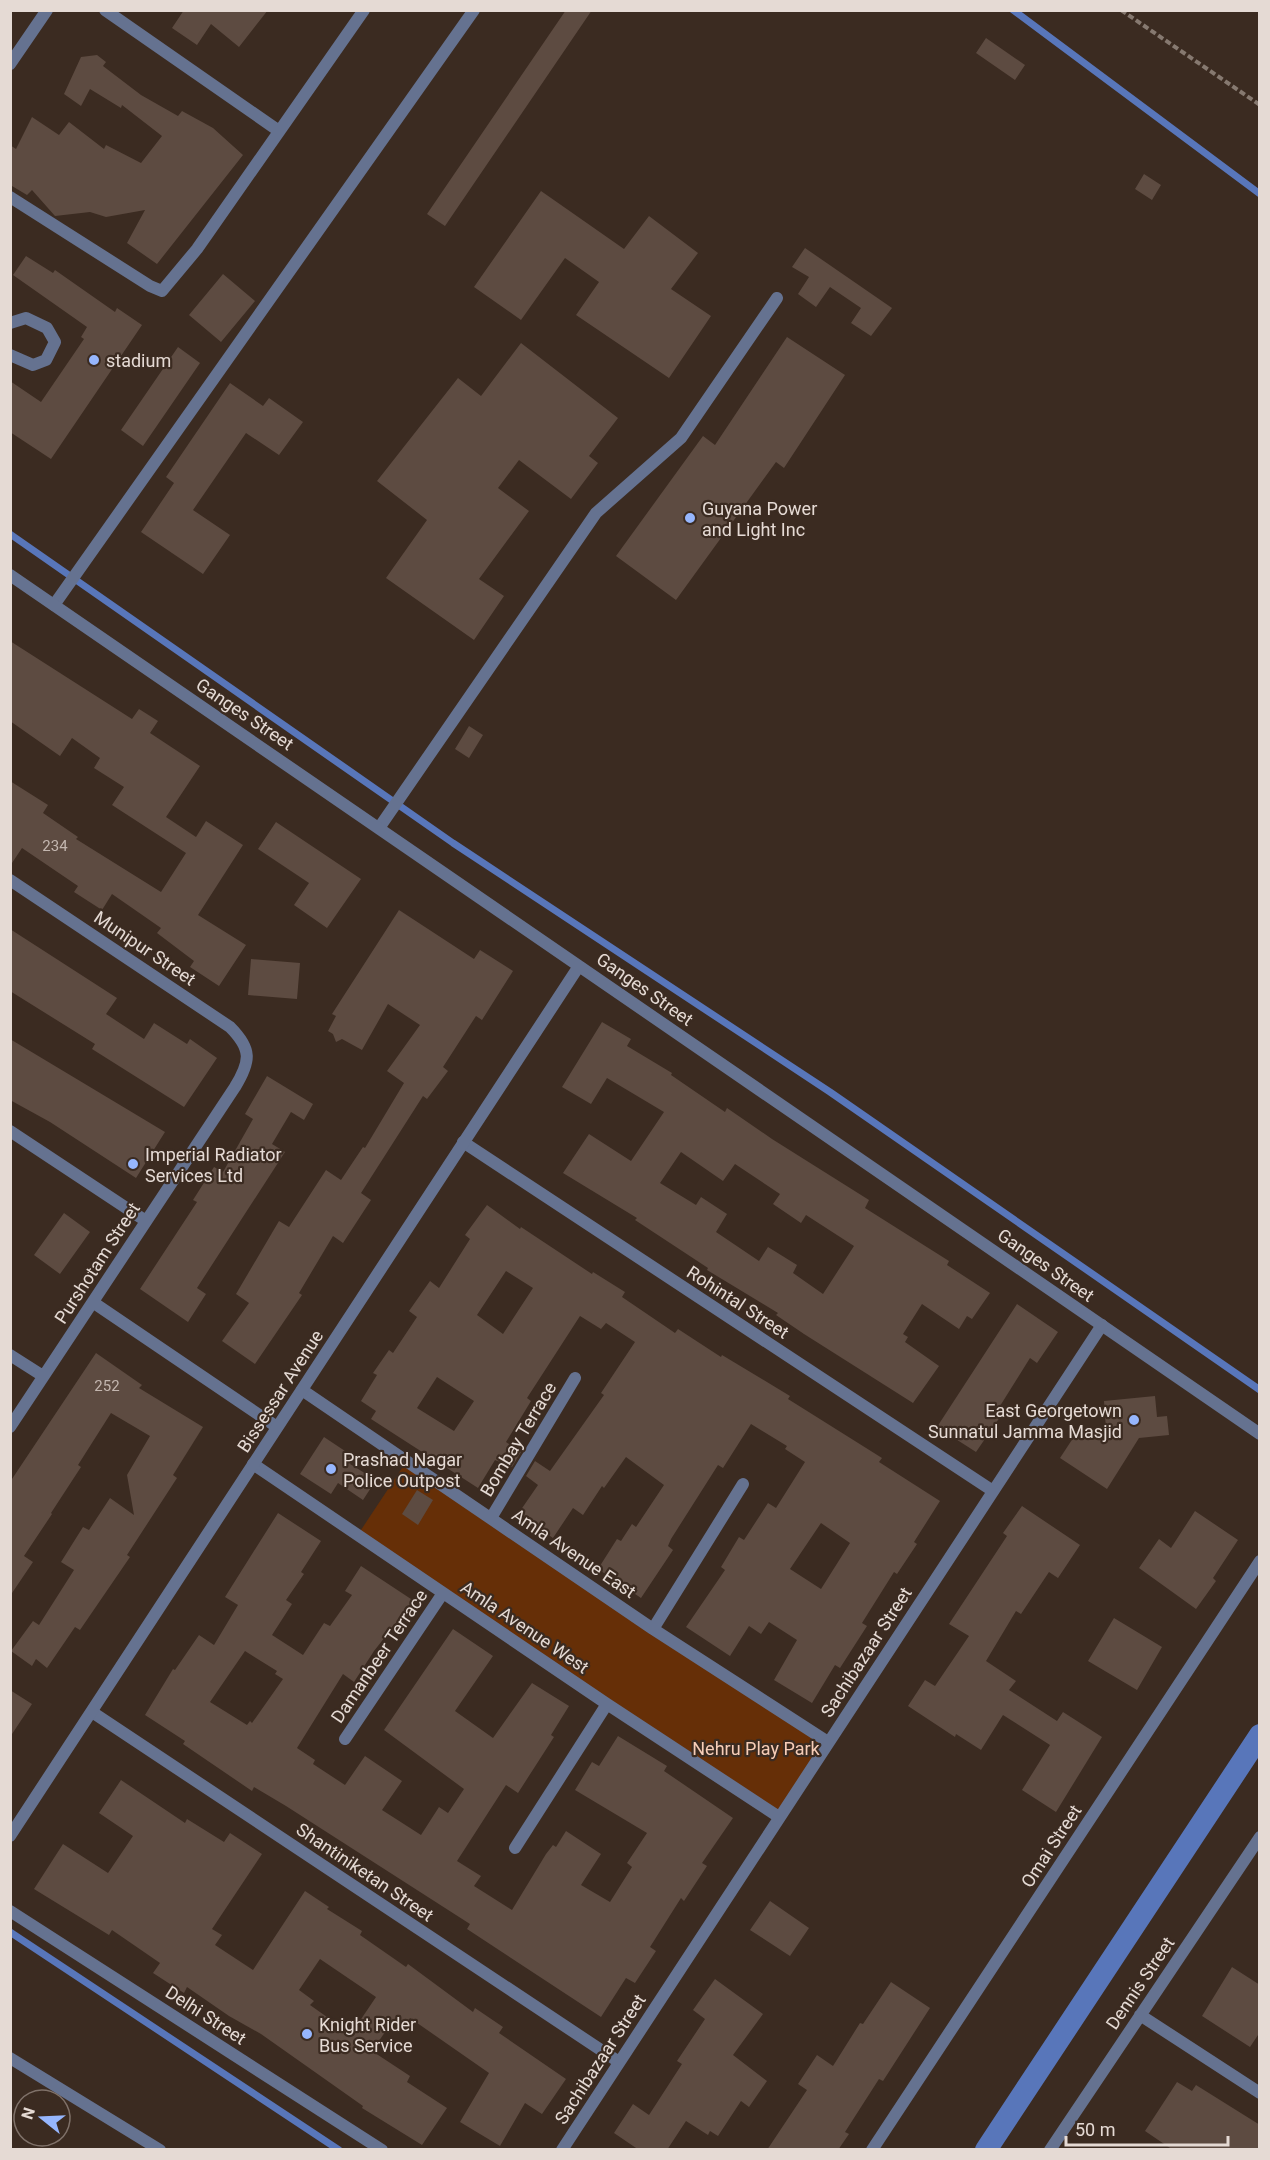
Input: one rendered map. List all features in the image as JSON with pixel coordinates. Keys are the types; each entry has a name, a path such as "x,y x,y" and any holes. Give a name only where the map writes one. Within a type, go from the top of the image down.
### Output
{"street":[{"path":"10,64 47,10"},
{"path":"105,10 279,131"},
{"path":"10,197 150,286 162,291 196,249 364,10"},
{"path":"54,605 474,10"},
{"path":"379,828 596,513 681,438 777,298"},
{"path":"10,323 26,318 47,328 55,342 46,360 33,365 10,356"},
{"name":"Ganges Street","path":"10,575 1260,1434"},
{"name":"Munipur Street","path":"10,880 230,1027 244,1041 247,1057"},
{"name":"Bissessar Avenue","path":"10,1836 579,966"},
{"name":"Purshotam Street","path":"10,1427 245,1071 247,1057"},
{"path":"10,1131 146,1221"},
{"name":"Rohintal Street","path":"464,1142 993,1491"},
{"path":"94,1303 277,1427"},
{"name":"Sachibazaar Street","path":"562,2150 1102,1325"},
{"path":"10,1355 43,1376"},
{"name":"Bombay Terrace","path":"492,1518 574,1378"},
{"name":"Amla Avenue East","path":"302,1390 653,1629 828,1742"},
{"name":"Amla Avenue West","path":"253,1464 607,1704 779,1817"},
{"path":"653,1629 742,1484"},
{"name":"Omai Street","path":"872,2150 1260,1561"},
{"name":"Damanbeer Terrace","path":"345,1739 443,1593"},
{"path":"515,1848 607,1704"},
{"name":"Shantiniketan Street","path":"92,1712 619,2062"},
{"name":"Dennis Street","path":"1050,2150 1260,1837"},
{"name":"Delhi Street","path":"10,1911 382,2150"},
{"path":"1140,2015 1260,2093"},
{"path":"10,2058 160,2150"}],"path":[{"path":"1121,10 1260,105"}],"green space":[{"name":"Nehru Play Park","path":"406,1462 828,1742 779,1817 357,1536"}],"building":[{"path":"184,10 268,10 239,47 211,24 197,45 172,28"},
{"path":"566,10 592,10 445,226 427,214"},
{"path":"986,38 1025,65 1015,80 976,53"},
{"path":"97,55 106,62 103,66 141,95 178,116 182,111 213,128 243,155 157,264 127,243 145,210 106,217 90,212 55,216 32,190 27,195 12,186 10,145 16,149 32,117 59,135 69,122 104,149 106,145 141,163 162,136 122,105 121,108 90,89 81,106 64,94 81,57"},
{"path":"1144,174 1161,185 1152,200 1135,189"},
{"path":"541,191 624,249 649,216 698,253 671,289 711,316 669,378 576,315 599,282 565,258 521,320 474,287"},
{"path":"805,248 892,308 871,336 851,323 861,308 830,287 816,307 798,294 809,277 792,267"},
{"name":"stadium","path":"26,256 53,273 55,270 115,312 117,308 142,325 51,459 10,432 10,381 41,402 84,339 81,337 87,327 13,275"},
{"path":"223,274 255,301 221,342 189,315"},
{"path":"787,337 845,375 784,468 776,462 676,600 616,556 703,436 715,445"},
{"path":"521,343 618,418 589,456 598,463 571,499 519,460 498,488 529,511 479,579 504,596 474,640 386,578 427,520 377,481 458,378 481,396"},
{"path":"178,347 200,363 143,446 121,430"},
{"path":"230,383 263,406 269,398 303,422 279,455 246,433 193,510 230,535 203,574 141,532 174,483 166,477"},
{"path":"10,641 132,719 139,709 158,721 150,733 200,766 166,817 196,837 206,821 243,845 198,915 246,945 219,986 190,967 194,961 157,933 161,928 112,894 102,910 74,892 78,886 22,848 10,866 10,781 48,805 43,813 78,837 76,839 161,892 186,853 112,805 124,787 94,768 100,758 72,738 60,756 10,721"},
{"path":"469,726 483,735 469,758 455,749"},
{"path":"276,822 361,879 327,928 294,905 309,883 258,849"},
{"path":"399,910 474,959 480,950 513,971 482,1020 476,1016 443,1067 448,1071 427,1099 423,1096 361,1193 371,1200 343,1243 333,1236 299,1293 302,1295 255,1364 222,1341 249,1303 236,1294 279,1221 289,1227 326,1170 341,1180 363,1147 365,1148 404,1083 387,1071 420,1025 388,1004 362,1050 342,1039 336,1042 333,1034 328,1031 336,1016 332,1014"},
{"path":"10,929 117,998 106,1014 144,1039 154,1023 187,1044 190,1039 217,1058 184,1107 92,1049 95,1044 10,991"},
{"path":"251,959 300,963 297,999 248,995"},
{"path":"602,1022 631,1039 627,1046 672,1073 671,1075 725,1112 727,1108 869,1200 865,1208 949,1261 947,1265 990,1293 972,1319 967,1316 959,1329 922,1304 903,1334 908,1337 905,1342 939,1366 913,1403 804,1334 776,1315 778,1313 707,1270 708,1268 635,1220 637,1218 563,1173 589,1134 631,1161 664,1112 607,1078 591,1104 562,1087","holes":["681,1152 723,1181 735,1164 780,1194 773,1204 801,1223 806,1215 854,1246 823,1294 793,1273 797,1265 768,1247 759,1261 716,1232 727,1214 701,1197 696,1205 660,1183"]},
{"path":"10,1039 165,1132 136,1178 50,1122 10,1100"},
{"path":"267,1076 313,1104 304,1120 291,1112 272,1144 285,1152 197,1288 206,1294 188,1322 140,1289 197,1202 193,1200 214,1167 223,1172 253,1119 245,1114"},
{"path":"487,1205 520,1229 521,1227 592,1274 593,1272 625,1292 622,1297 675,1333 678,1329 721,1357 722,1355 790,1396 788,1399 882,1458 879,1462 940,1501 914,1542 917,1544 897,1574 894,1572 862,1623 867,1626 840,1668 835,1665 812,1703 774,1680 797,1640 769,1622 761,1634 749,1626 730,1656 686,1627 725,1570 721,1567 739,1537 744,1540 768,1503 776,1508 805,1462 785,1449 787,1446 751,1424 723,1468 718,1465 671,1539 668,1546 673,1550 641,1598 598,1569 617,1539 621,1541 632,1524 636,1527 664,1485 626,1457 604,1488 602,1486 583,1515 573,1508 553,1538 518,1514 538,1485 526,1476 535,1461 550,1471 604,1395 601,1393 635,1342 606,1323 601,1329 580,1316 527,1398 531,1401 506,1442 521,1452 512,1467 495,1460 478,1488 371,1419 376,1411 361,1401 377,1375 373,1373 389,1350 393,1353 417,1317 409,1311 430,1281 439,1288 470,1239 465,1235","holes":["506,1271 533,1288 503,1334 477,1315","437,1377 474,1401 454,1431 417,1408","821,1523 850,1543 821,1589 790,1569"]},
{"path":"64,1213 90,1232 60,1274 34,1255"},
{"path":"1017,1304 1058,1332 1037,1363 1030,1358 995,1414 1000,1417 976,1452 937,1427"},
{"path":"96,1353 142,1385 139,1388 203,1427 173,1475 177,1478 127,1555 130,1557 80,1630 75,1627 47,1668 36,1659 32,1666 11,1651 33,1621 39,1625 74,1570 61,1562 83,1527 89,1530 110,1498 134,1515 127,1475 150,1436 111,1413 78,1465 81,1467 24,1556 33,1562 10,1596 10,1482"},
{"path":"1155,1396 1157,1417 1167,1416 1169,1435 1139,1438 1107,1489 1060,1458 1081,1426 1107,1443 1104,1401"},
{"name":"Prashad Nagar Police Outpost","path":"324,1437 354,1457 350,1464 376,1480 363,1500 338,1483 331,1494 300,1474"},
{"path":"417,1490 433,1500 418,1525 402,1514"},
{"path":"1022,1506 1080,1545 1058,1578 1049,1572 1021,1614 1016,1611 986,1661 1016,1681 1009,1690 1057,1721 1063,1712 1102,1737 1056,1812 1022,1790 1050,1745 1003,1715 981,1750 956,1734 955,1737 908,1706 925,1680 935,1686 969,1636 949,1624 1007,1536 1003,1533"},
{"path":"1195,1511 1238,1540 1213,1578 1216,1581 1196,1609 1139,1568 1159,1539 1171,1548"},
{"path":"278,1513 321,1541 301,1572 304,1574 286,1600 292,1604 272,1635 303,1655 324,1623 330,1626 352,1595 345,1591 361,1566 414,1601 399,1625 396,1623 374,1651 354,1682 343,1674 297,1748 315,1760 313,1764 345,1785 365,1756 402,1781 382,1810 421,1835 439,1807 448,1813 464,1789 384,1730 453,1629 493,1656 455,1711 493,1738 532,1683 569,1706 551,1735 554,1737 518,1793 506,1785 457,1861 481,1876 474,1886 512,1910 546,1854 553,1845 556,1847 566,1831 601,1854 581,1885 610,1902 632,1867 627,1863 647,1833 575,1790 592,1762 599,1766 618,1736 667,1766 664,1771 733,1818 702,1863 707,1866 684,1901 681,1898 650,1947 656,1951 635,1983 626,1978 601,2017 467,1929 470,1924 286,1806 254,1787 252,1791 183,1744 185,1741 145,1715 173,1669 175,1670 199,1635 214,1645 238,1605 225,1597","holes":["245,1651 277,1671 275,1674 283,1679 252,1723 250,1721 247,1725 210,1702"]},
{"path":"1114,1618 1162,1647 1137,1690 1088,1661"},
{"path":"10,1690 32,1704 10,1737"},
{"path":"121,1780 185,1823 187,1819 224,1842 230,1833 262,1854 212,1929 222,1935 215,1945 253,1970 305,1891 329,1907 327,1909 362,1931 360,1935 406,1967 408,1964 473,2012 475,2008 503,2027 499,2033 566,2079 542,2114 525,2103 500,2146 460,2122 489,2073 410,2018 405,2026 394,2019 372,2051 410,2076 407,2082 447,2108 422,2145 362,2108 363,2106 261,2034 229,2016 187,1987 184,1993 153,1973 160,1963 112,1930 109,1935 34,1889 63,1844 108,1873 133,1836 99,1813","holes":["320,1959 376,1997 351,2034 310,2005 314,2001 299,1990"]},
{"path":"770,1901 809,1928 790,1956 750,1930"},
{"path":"1232,1967 1260,1985 1260,2032 1250,2047 1202,2016"},
{"path":"715,1979 763,2014 733,2055 767,2081 749,2107 741,2101 718,2136 710,2131 708,2135 686,2121 667,2150 639,2150 614,2133 633,2104 649,2115 682,2064 677,2061 705,2019 693,2010"},
{"path":"891,1982 930,2008 883,2081 879,2079 845,2132 849,2134 838,2150 767,2150 807,2090 798,2084 817,2055 833,2066 860,2023 863,2024"},
{"path":"1177,2082 1192,2091 1196,2085 1260,2125 1260,2150 1173,2150 1145,2131"}],"waterway":[{"path":"1013,10 1260,194"},
{"path":"10,534 453,843 830,1092 1260,1390"},
{"path":"986,2150 1260,1735"},
{"path":"10,1932 339,2150"}],"place":[{"name":"stadium","path":"94,360"},
{"name":"Guyana Power and Light Inc","path":"690,518"},
{"name":"Imperial Radiator Services Ltd","path":"133,1164"},
{"name":"East Georgetown Sunnatul Jamma Masjid","path":"1134,1420"},
{"name":"Prashad Nagar Police Outpost","path":"331,1469"},
{"name":"Knight Rider Bus Service","path":"307,2034"}]}
